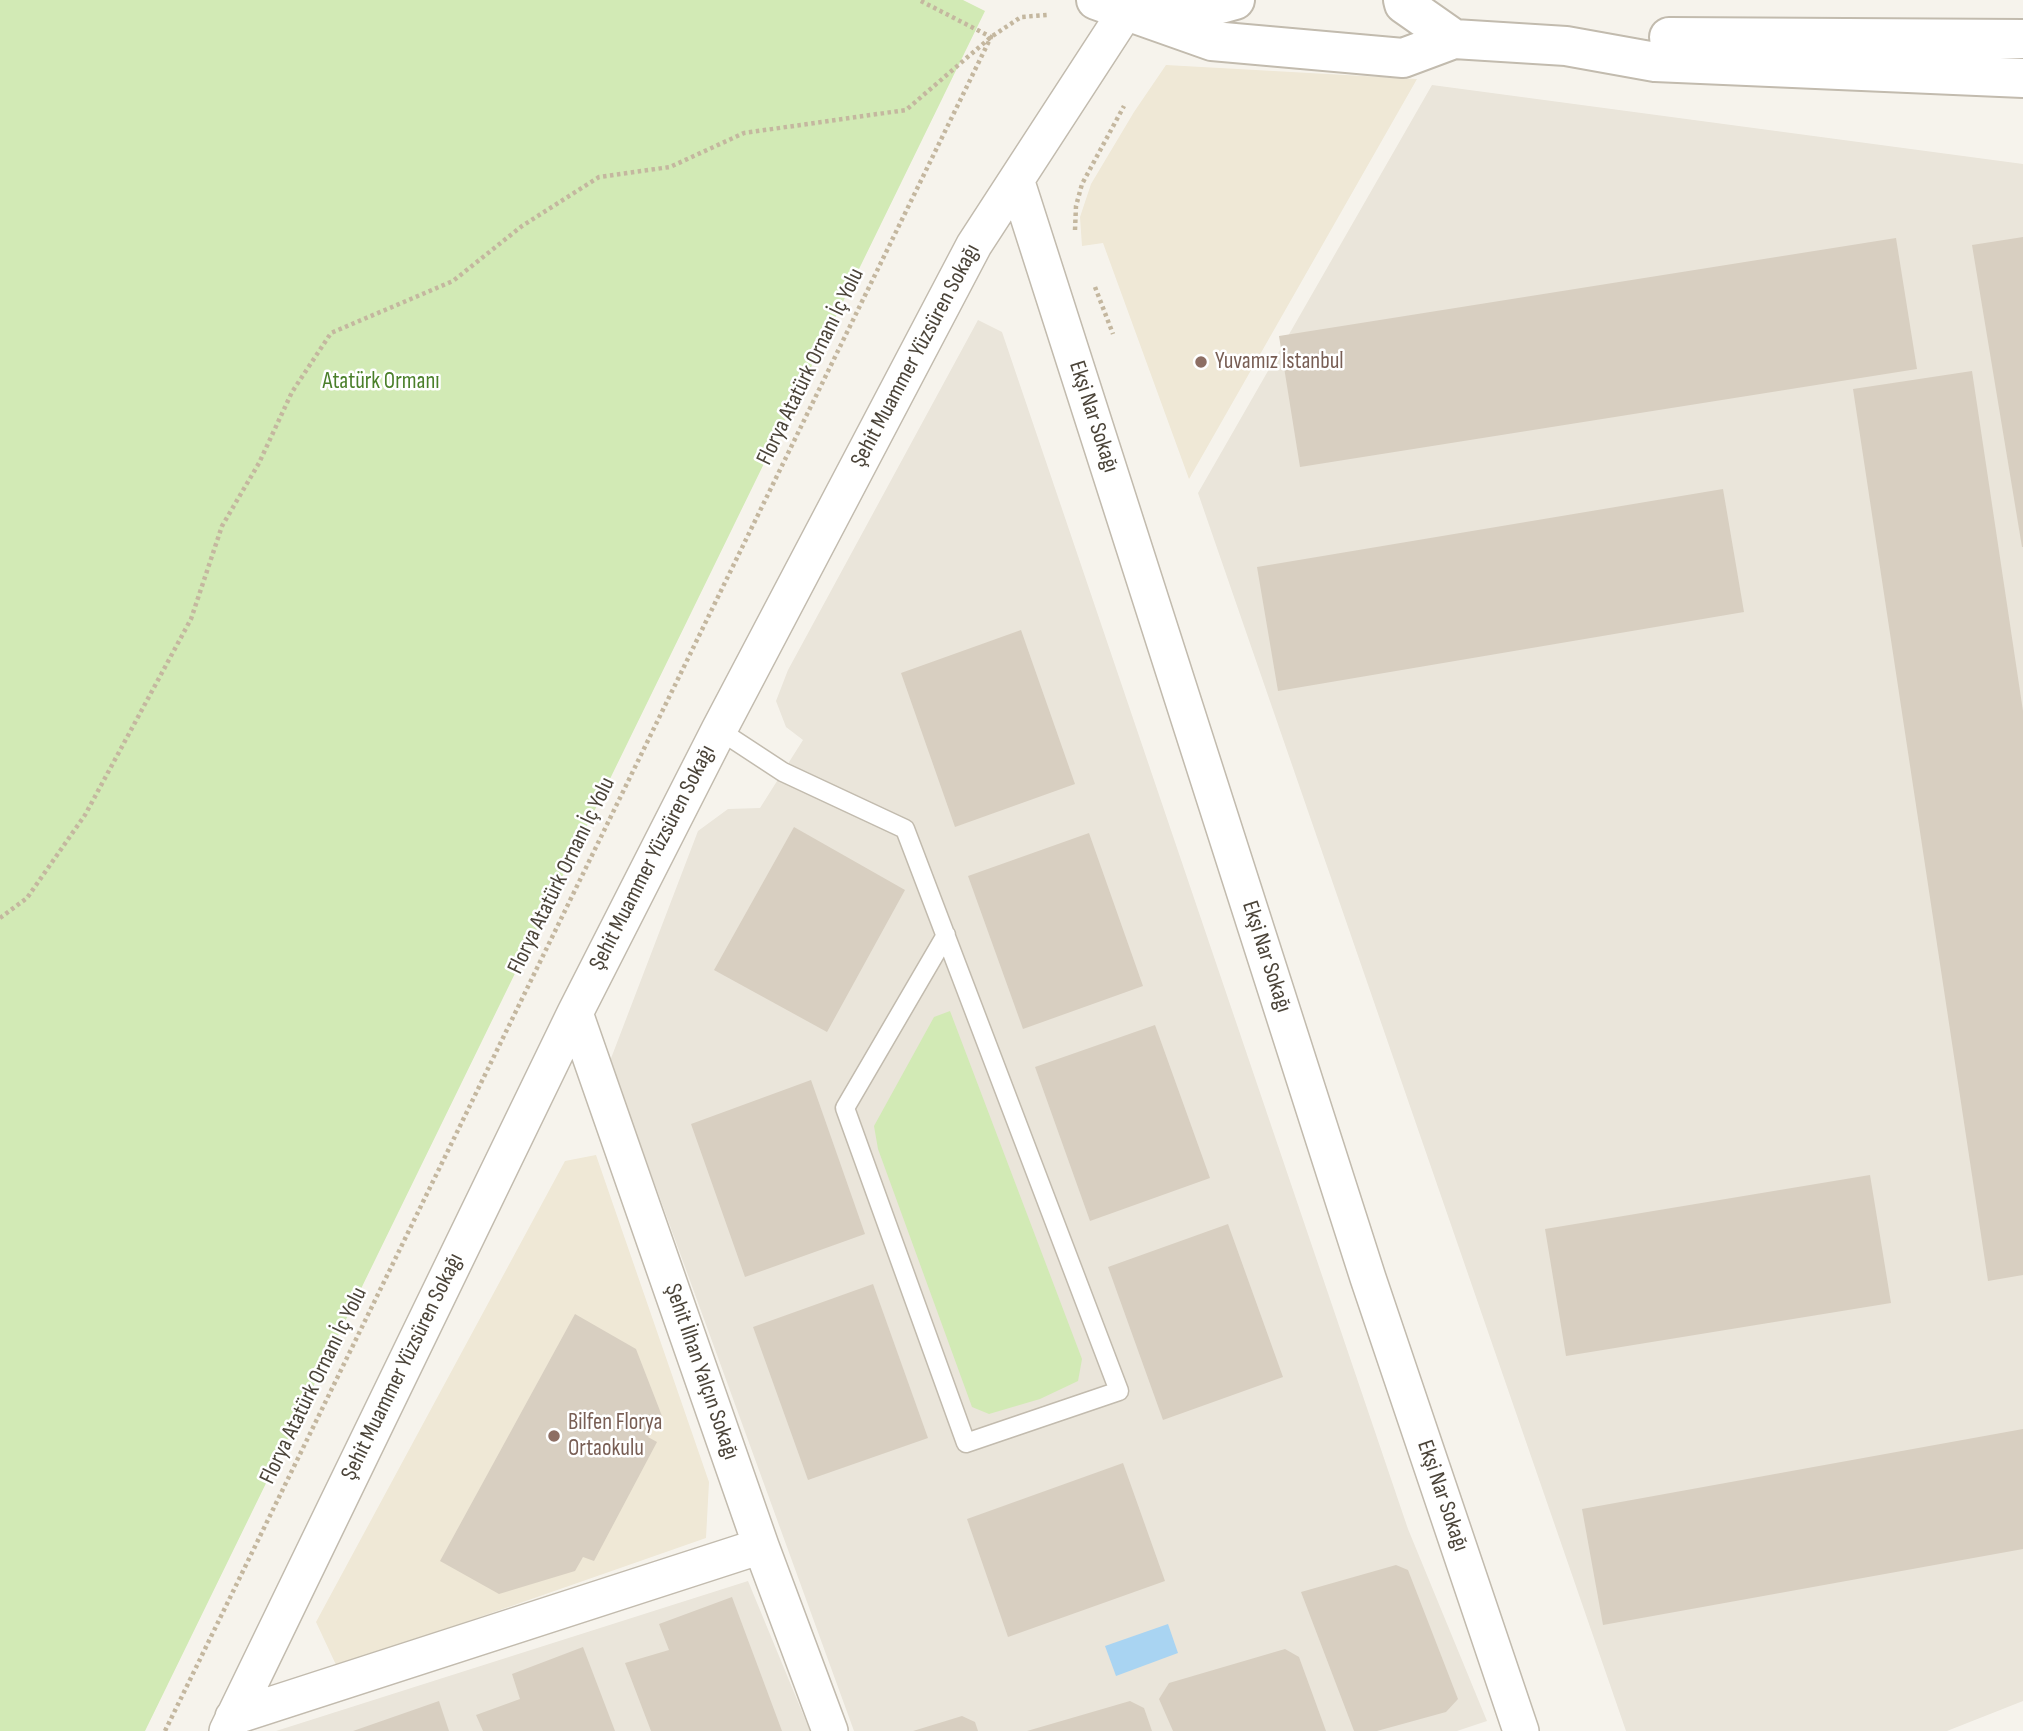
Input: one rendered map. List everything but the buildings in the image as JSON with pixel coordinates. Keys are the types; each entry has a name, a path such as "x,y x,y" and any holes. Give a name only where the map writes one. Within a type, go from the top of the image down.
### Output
{"street":[{"path":"1111,6 1199,10 1235,0"},
{"path":"1403,0 1404,4 1454,39"},
{"path":"1111,6 1212,41 1403,58 1454,39 1566,46 1655,62 2023,78"},
{"name":"Şehit Muammer Yüzsüren Sokağı","path":"230,1724 575,1013 719,730 974,245 1017,181 1111,6"},
{"path":"1566,46 1663,37 2023,39"},
{"name":"Ekşi Nar Sokağı","path":"1017,181 1368,1278 1521,1731"},
{"name":"Şehit İlhan Yalçın Sokağı","path":"575,1013 761,1546 830,1731"},
{"path":"230,1724 761,1546"}],"lane":[{"path":"719,730 783,772 905,829 946,935 1119,1391 965,1443 845,1108 946,935"}],"path":[{"path":"919,0 991,37"},
{"path":"0,918 27,898 85,815 191,619 222,526 259,463 292,392 331,333 453,281 522,226 599,177 670,167 744,133 906,110 991,37 1021,17 1047,15"},
{"name":"Florya Atatürk Ornanı İç Yolu","path":"165,1731 991,37"},
{"path":"1075,235 1076,206 1082,184 1124,106"},
{"path":"1091,277 1113,334"}],"shaded area":[{"name":"Yuvamız İstanbul","path":"1166,65 1417,79 1189,479 1103,243 1082,246 1080,217 1091,184"},
{"path":"1432,85 2023,164 2023,1701 1947,1731 1626,1731 1198,493"},
{"path":"978,320 1002,332 1408,1529 1487,1721 1457,1731 854,1731 610,1061 698,831 728,809 760,808 803,740 786,727 776,701 788,670"},
{"name":"Bilfen Florya Ortaokulu","path":"596,1155 709,1482 706,1538 337,1667 316,1622 565,1161"},
{"path":"748,1581 810,1731 276,1731"}],"green space":[{"name":"Atatürk Ormanı","path":"0,0 963,0 985,11 145,1731 0,1731"},
{"path":"950,1011 1082,1359 1078,1381 1040,1399 989,1414 972,1407 878,1149 874,1126 934,1017"}],"water":[{"path":"1168,1624 1178,1653 1116,1676 1105,1646"}],"place":[{"name":"Yuvamız İstanbul","path":"1201,362"},
{"name":"Bilfen Florya Ortaokulu","path":"554,1436"}]}
